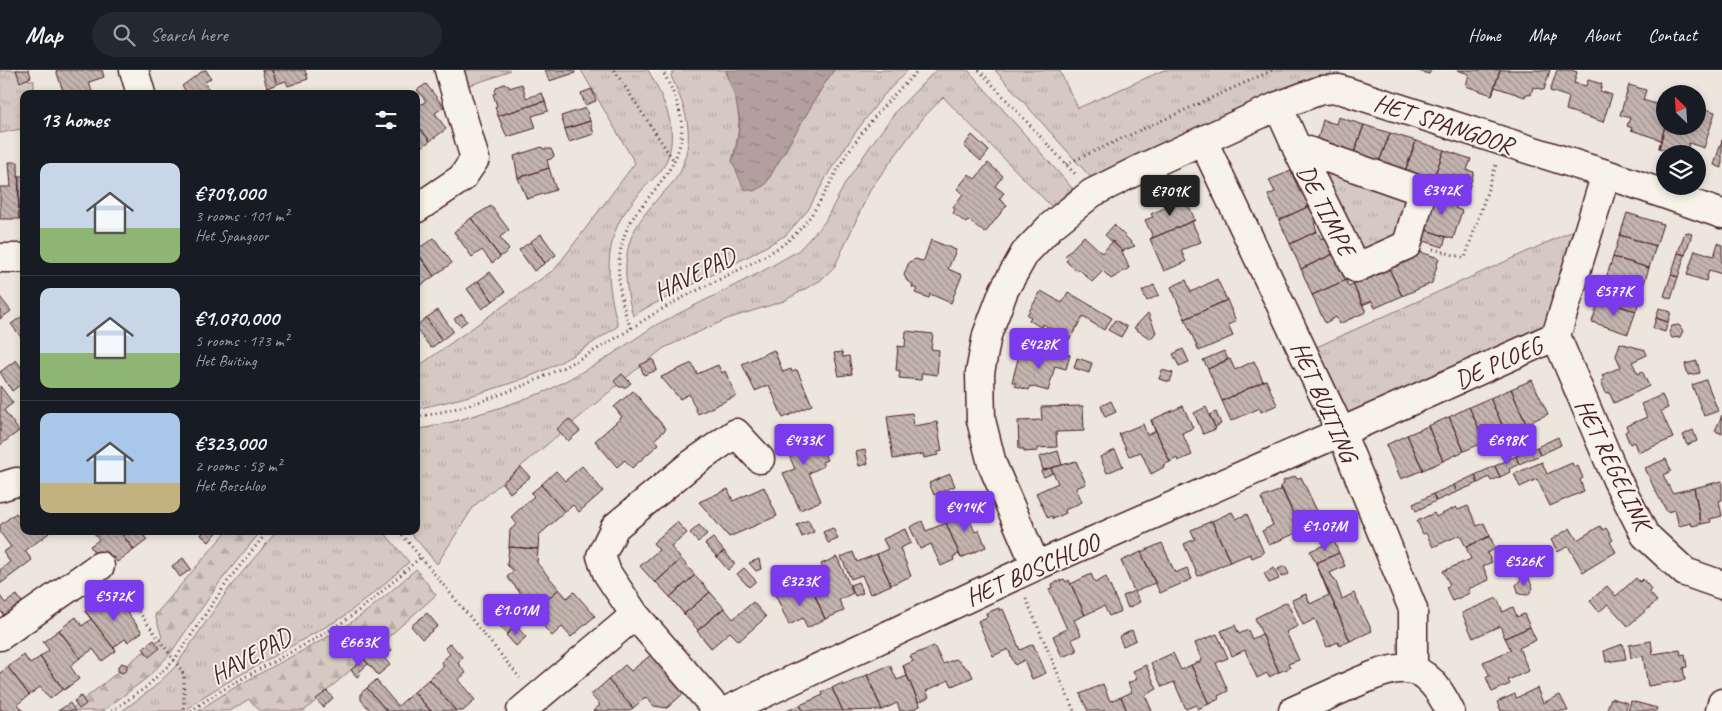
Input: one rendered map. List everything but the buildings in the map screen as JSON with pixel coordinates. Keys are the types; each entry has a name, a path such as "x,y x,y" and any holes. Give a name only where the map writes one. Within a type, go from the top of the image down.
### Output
{"street":[{"path":"134,70 140,90"},
{"path":"420,206 462,178 475,159 449,70"},
{"name":"HET SPANGOOR","path":"1026,571 992,464 981,420 980,373 987,335 1004,290 1025,253 1050,226 1092,193 1278,106 1321,90 1339,89 1606,174 1722,214"},
{"name":"DE TIMPE","path":"1278,106 1299,152 1356,268 1407,245 1422,191 1302,149 1299,152"},
{"name":"HET BUITING","path":"1203,141 1341,432 1413,609 1413,670"},
{"name":"DE PLOEG","path":"1341,432 1556,336 1606,174"},
{"path":"0,258 20,258"},
{"name":"HET REGELINK","path":"1556,336 1617,480 1645,535 1685,572 1722,585"},
{"name":"HET BOSCHLOO","path":"726,711 1026,571 1341,432"},
{"path":"718,711 635,614 607,573 601,556 614,527 689,466 736,433 760,459"},
{"path":"0,487 20,482"},
{"path":"0,635 100,566"},
{"path":"528,704 635,614"},
{"path":"1294,711 1332,703 1383,671 1400,668 1413,670 1426,676 1436,686 1450,711"},
{"path":"1720,711 1722,703"}],"path":[{"path":"614,70 674,161"},
{"path":"631,328 621,301 619,281 619,263 623,244 632,219 663,181 674,161 681,139 679,111 675,97 662,70"},
{"name":"HAVEPAD","path":"420,416 469,406 527,385 582,358 685,296 772,252 795,236 812,216 845,157 887,103 919,70"},
{"path":"979,70 1092,193"},
{"path":"1066,164 1273,70"},
{"path":"1408,243 1465,258 1504,142"},
{"name":"HAVEPAD","path":"112,711 145,688 174,659 230,578 265,535"},
{"path":"402,535 421,557 528,704"},
{"name":"HAVEPAD","path":"191,711 226,687 283,657 349,617 383,591 421,557"},
{"path":"100,566 131,601 182,671 184,678 184,711"},
{"path":"1026,571 1074,711"}],"green space":[{"path":"0,70 19,70 23,78 34,81 34,90 20,90 20,129 0,133"},
{"path":"455,70 510,70 498,76 460,88"},
{"path":"581,70 648,70 665,104 671,128 670,152 663,168 642,190 623,215 617,226 612,244 609,279 618,326 569,357 538,373 478,394 420,408 420,365 555,269 635,163"},
{"path":"674,70 726,70 735,96 739,120 732,161 765,185 834,70 908,70 882,97 855,133 829,172 808,210 786,235 633,316 628,297 626,277 628,248 631,238 644,216 680,172 687,149 688,127 680,96 671,76"},
{"path":"936,70 968,70 1073,189 1052,207 943,97 923,118 871,188 835,266 821,280 784,301 727,319 664,348 474,506 437,564 412,535 420,535 420,429 499,408 547,391 602,361 656,325 761,272 798,251 824,223 846,182 897,110"},
{"path":"995,70 1059,70 1078,108 1164,70 1332,70 1328,80 1093,180"},
{"path":"1308,159 1417,194 1405,242 1358,261"},
{"path":"1577,229 1546,328 1340,419 1310,350"},
{"path":"224,535 258,535 220,582 170,654 148,677 103,711 69,711 162,637 155,615"},
{"path":"274,535 386,535 409,562 343,617 226,683 185,711 122,711 153,688 175,667 230,587"},
{"path":"416,569 436,595 304,711 260,711 249,699 230,711 198,711 232,689 338,631 378,602"}],"water":[{"path":"726,70 834,70 765,185 754,191 744,189 732,161 737,145 740,121 735,97"}]}
